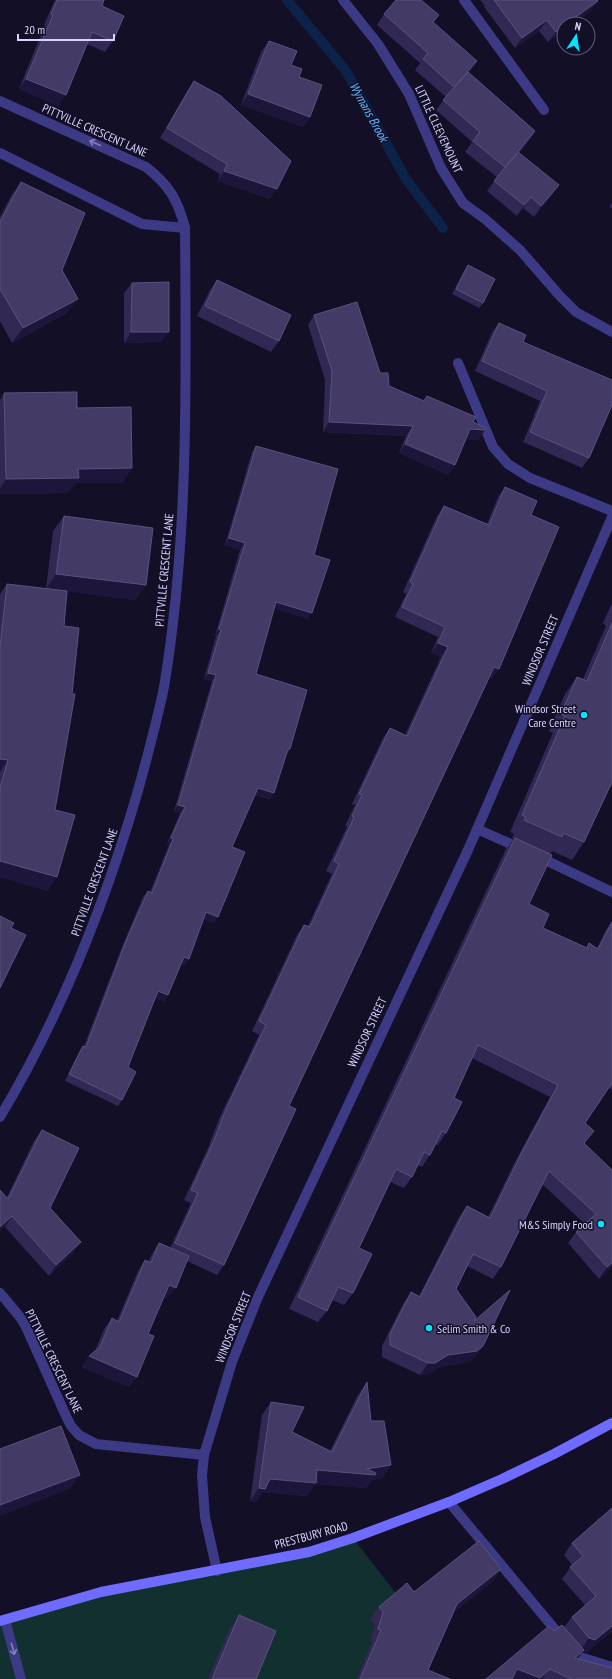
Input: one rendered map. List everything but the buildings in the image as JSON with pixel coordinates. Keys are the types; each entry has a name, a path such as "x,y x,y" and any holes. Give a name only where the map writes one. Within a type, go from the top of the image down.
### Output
{"main road":[{"name":"PRESTBURY ROAD","path":"2,1620 101,1592 309,1552 402,1521 449,1502 554,1454 612,1423"}],"street":[{"path":"464,0 544,110"},
{"name":"LITTLE CLEEVEMOUNT","path":"346,1 378,44 409,94 441,168 463,203 485,219 520,250 576,312 612,332"},
{"name":"PITTVILLE CRESCENT LANE","path":"0,101 146,167 160,178 171,191 180,209 185,228 185,432 182,528 175,610 165,684 144,770 121,850 94,926 64,996 26,1073 0,1117"},
{"path":"0,153 142,224 185,228"},
{"path":"458,363 493,447 508,464 530,478 612,511"},
{"name":"WINDSOR STREET","path":"216,1570 205,1517 202,1475 204,1455 232,1362 258,1297 477,829 612,516"},
{"path":"477,829 612,892"},
{"name":"PITTVILLE CRESCENT LANE","path":"0,1292 23,1322 66,1416 71,1426 79,1435 87,1440 101,1445 204,1455"},
{"path":"449,1502 577,1656 612,1667"},
{"path":"2,1620 22,1679"}],"green space":[{"path":"353,1538 398,1596 370,1619 375,1625 382,1647 421,1679 0,1679 0,1621 101,1592"}],"waterway":[{"name":"Wymans Brook","path":"287,0 346,71 406,179 443,228"}],"place":[{"name":"Windsor Street Care Centre","path":"584,715"},
{"name":"M&S Simply Food","path":"601,1224"},
{"name":"Selim Smith & Co","path":"429,1328"}]}
